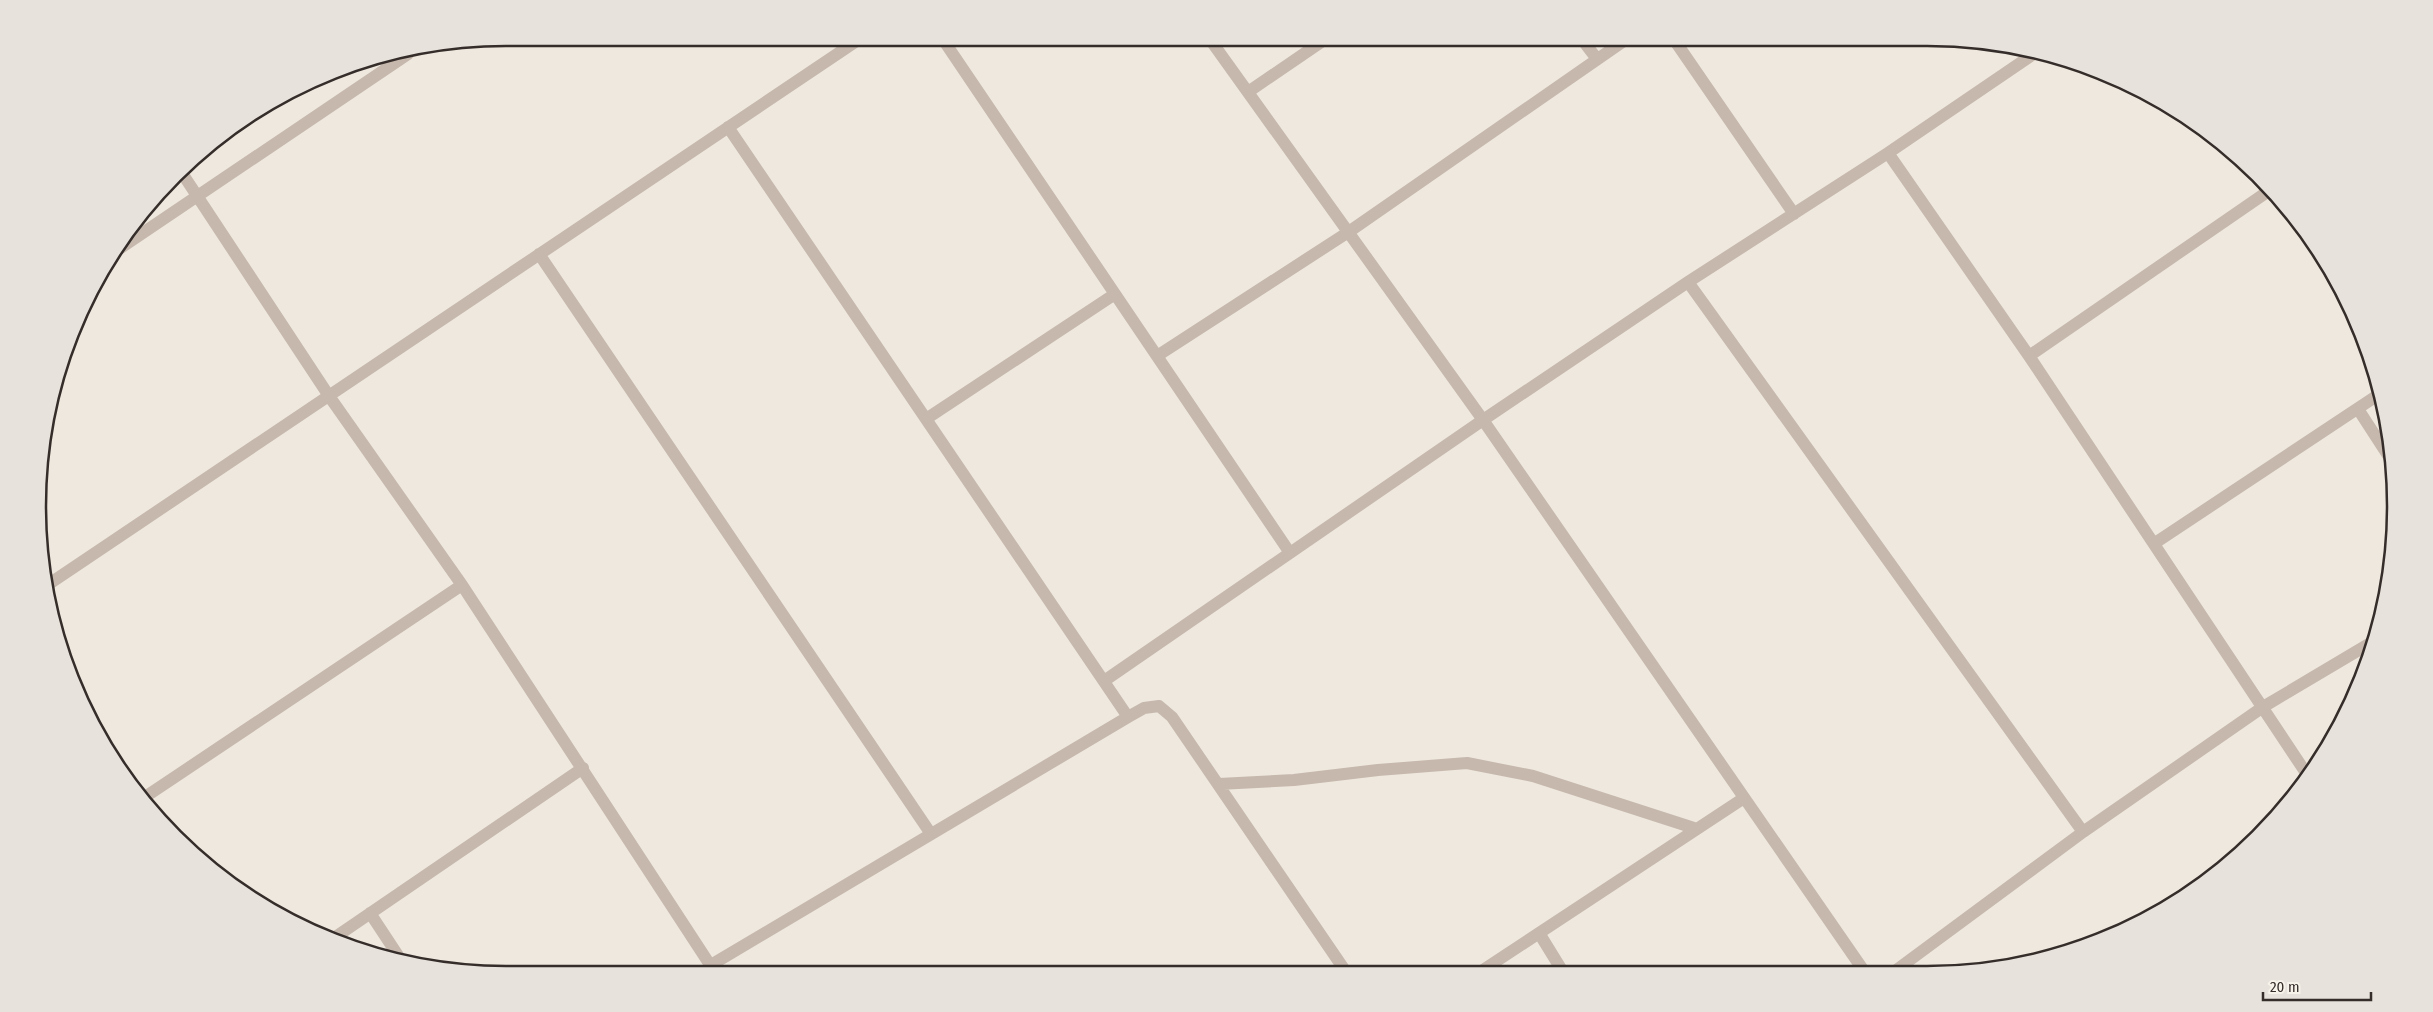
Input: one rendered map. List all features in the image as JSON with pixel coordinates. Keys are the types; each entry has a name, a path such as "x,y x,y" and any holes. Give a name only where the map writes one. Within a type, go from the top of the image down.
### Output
{"street":[{"path":"53,582 848,46"},
{"path":"947,46 1290,553"},
{"path":"1214,46 1350,231 1483,420 1861,966"},
{"path":"1248,92 1315,46"},
{"path":"1587,46 1597,59"},
{"path":"1157,356 1350,231 1616,46"},
{"path":"1678,46 1794,214"},
{"path":"1104,682 1483,420 1688,282 1888,153 2028,58"},
{"path":"131,241 401,59"},
{"path":"728,127 1128,717"},
{"path":"1888,153 2029,356 2303,769"},
{"path":"185,177 329,396 462,585 711,966"},
{"path":"2029,356 2264,194"},
{"path":"539,254 931,834"},
{"path":"1688,282 2083,832"},
{"path":"926,419 1115,294"},
{"path":"2154,543 2374,398"},
{"path":"2358,409 2383,449"},
{"path":"148,795 462,585"},
{"path":"1902,966 2083,832 2263,707 2364,647"},
{"path":"720,966 931,834 1128,717 1144,708 1159,706 1172,717 1342,966"},
{"path":"1219,784 1294,780 1467,763 1533,776 1697,829"},
{"path":"339,934 583,768"},
{"path":"1489,966 1744,798"},
{"path":"370,913 397,952"},
{"path":"1538,933 1560,966"}]}
